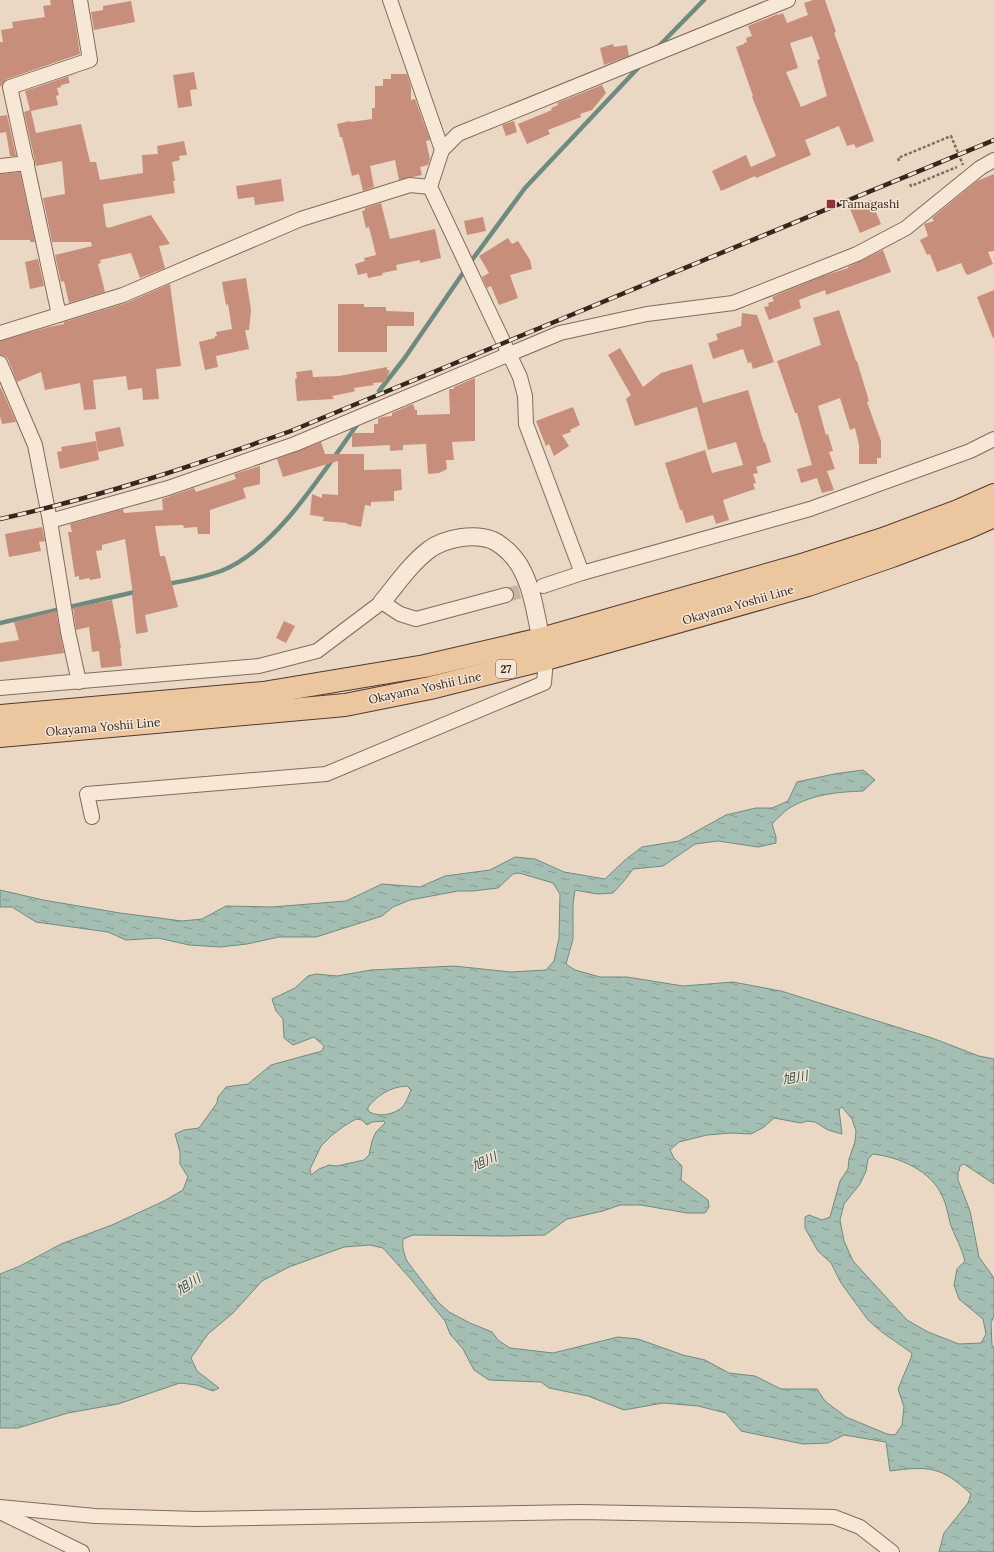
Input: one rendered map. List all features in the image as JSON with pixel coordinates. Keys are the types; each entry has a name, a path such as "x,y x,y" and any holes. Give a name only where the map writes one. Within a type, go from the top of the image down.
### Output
{"main road":[{"name":"Okayama Yoshii Line","path":"0,736 345,705 430,688 544,649 883,539 958,511 994,495"},
{"name":"Okayama Yoshii Line","path":"0,716 263,693 425,666 544,649 808,584 892,556 994,516"}],"street":[{"path":"59,315 10,88 90,60 80,0"},
{"path":"390,0 442,150"},
{"path":"582,573 526,424 525,396 520,377 430,187 442,150 458,134 788,0"},
{"path":"50,521 168,488 295,444 560,332 647,314 733,303 849,257 906,228 939,203 980,168 994,160"},
{"path":"0,166 27,163"},
{"path":"0,334 123,295 301,219 410,185 430,187"},
{"path":"0,363 35,445 50,521 64,608 79,682"},
{"path":"543,586 582,573 810,509 970,451 994,439"},
{"path":"0,688 259,666 317,651 382,602 408,569 419,558 432,548 453,539 475,537 491,540 506,549 522,570 528,583 544,649 544,683 326,774 87,794 92,818"},
{"path":"382,602 400,614 416,619 506,596"},
{"path":"0,1507 95,1516 197,1519 580,1512 834,1517 860,1527 892,1552"},
{"path":"0,1512 82,1552"}],"path":[{"path":"899,161 898,158 951,136 963,165 911,186 910,184"}],"water":[{"name":"旭川","path":"863,770 875,780 863,791 817,796 788,809 772,824 776,837 776,843 758,847 718,841 695,844 663,866 633,869 613,893 597,894 575,890 573,904 573,939 566,964 575,970 600,977 627,977 683,986 733,982 781,991 932,1038 979,1056 994,1059 994,1184 964,1164 960,1166 958,1180 970,1211 979,1257 994,1278 994,1316 991,1323 992,1345 994,1347 994,1552 939,1552 944,1533 968,1503 971,1494 951,1478 934,1470 915,1469 890,1471 886,1442 844,1435 828,1443 803,1444 741,1431 726,1413 698,1406 663,1403 624,1410 588,1396 549,1388 541,1382 489,1380 474,1370 463,1349 450,1334 445,1321 409,1277 383,1248 370,1245 344,1247 289,1267 262,1281 233,1313 208,1334 191,1358 197,1371 219,1388 213,1391 197,1385 180,1383 118,1404 68,1413 18,1428 0,1428 0,1274 20,1266 61,1244 112,1225 164,1201 183,1190 188,1177 180,1164 180,1152 175,1134 184,1130 199,1128 217,1103 218,1097 226,1087 248,1084 271,1065 322,1051 324,1046 314,1037 293,1045 284,1038 283,1019 276,1011 272,999 295,988 308,976 316,974 337,976 371,970 454,966 511,972 546,970 554,961 559,938 560,894 553,883 519,873 513,874 498,888 458,891 410,900 393,907 382,916 316,937 279,937 247,944 220,947 189,945 158,938 126,940 108,932 36,922 12,907 0,907 0,890 43,900 120,913 182,921 202,919 226,906 272,907 346,901 382,884 420,887 445,876 490,870 515,857 535,859 564,872 605,879 625,860 642,847 679,841 726,815 756,808 772,808 788,801 797,782 834,774","holes":["407,1086 411,1090 401,1108 392,1113 382,1115 368,1111 368,1107 380,1095 395,1088","842,1107 852,1119 856,1131 855,1142 849,1159 848,1169 840,1181 830,1217 822,1220 809,1215 805,1217 805,1228 818,1251 831,1263 841,1283 868,1320 883,1333 912,1353 898,1389 904,1407 902,1425 895,1435 887,1434 846,1417 825,1401 817,1389 781,1389 755,1376 729,1373 705,1360 683,1355 638,1339 618,1337 553,1353 510,1348 499,1341 492,1332 449,1312 438,1302 407,1261 405,1256 403,1239 413,1235 545,1235 567,1219 603,1211 620,1205 641,1205 687,1213 705,1213 709,1207 708,1200 681,1180 682,1166 674,1158 670,1150 679,1142 707,1135 731,1133 751,1134 764,1127 774,1118 801,1123 807,1121 815,1122 828,1130 842,1134 839,1109","356,1119 362,1120 367,1125 372,1122 384,1121 385,1123 376,1132 372,1141 369,1155 364,1160 337,1166 329,1165 319,1169 311,1175 310,1169 321,1146 344,1126","873,1154 904,1162 931,1179 937,1187 945,1203 951,1226 965,1261 957,1269 954,1285 959,1299 983,1319 986,1334 981,1343 959,1344 928,1332 907,1320 853,1261 844,1241 840,1220 844,1204 860,1184 866,1171 868,1159"]}],"building":[{"path":"50,0 72,0 80,54 7,79 0,87 0,42 3,42 1,30 13,28 12,22 45,17 43,6 51,5"},
{"path":"813,0 825,0 836,32 834,33 874,141 856,148 854,144 847,146 839,126 805,140 811,155 756,178 755,176 721,191 712,171 746,155 751,167 776,156 752,97 753,96 736,47 747,42 746,38 752,36 748,26 783,13 787,23 808,15 804,3","holes":["812,36 820,59 817,60 827,96 801,107 786,72 798,68 790,43"]},
{"path":"131,1 135,22 94,30 91,12 103,10 103,6"},
{"path":"613,44 614,47 627,45 629,56 604,65 600,48"},
{"path":"194,72 197,89 190,90 192,106 178,108 173,75"},
{"path":"78,73 68,77 70,83 61,85 61,87 57,88 59,95 56,96 58,105 31,111 36,133 81,124 90,162 96,162 100,180 143,173 142,155 158,154 157,146 184,141 187,155 179,156 180,160 172,162 175,193 103,204 106,227 108,228 151,215 170,244 159,246 165,268 140,278 131,253 100,260 101,263 98,264 105,292 69,303 64,281 61,282 55,255 92,246 91,242 52,242 43,198 65,194 62,161 36,166 24,112 30,110 25,91"},
{"path":"391,74 407,74 411,87 411,100 415,99 430,140 426,141 430,159 428,165 420,167 422,175 399,180 395,160 370,166 374,187 363,191 359,174 352,176 342,137 340,137 337,124 372,119 372,108 375,108 375,86 383,86 383,79 391,79"},
{"path":"602,85 606,93 592,110 580,114 581,117 548,130 550,134 527,144 518,124 552,110 551,108 558,105 557,103"},
{"path":"7,115 16,156 10,156 6,132 0,133 0,116"},
{"path":"514,121 517,132 506,136 502,125"},
{"path":"20,172 35,242 30,242 30,240 0,240 0,174"},
{"path":"994,174 994,251 988,252 993,264 968,275 966,274 961,263 937,272 930,254 927,255 920,240 928,236 924,224 934,221 932,218 977,181"},
{"path":"281,179 284,201 255,205 254,197 238,199 236,186"},
{"path":"871,200 881,224 860,233 850,209"},
{"path":"381,203 390,239 435,229 441,258 420,263 420,260 396,265 397,270 382,273 383,275 368,278 367,273 358,275 355,264 365,261 364,258 376,255 369,227 366,228 362,211 365,210 365,208"},
{"path":"483,217 486,231 467,235 464,221"},
{"path":"508,238 512,244 518,241 530,260 532,269 510,275 518,298 499,305 491,286 487,288 482,277 489,273 479,256"},
{"path":"883,250 891,272 826,295 825,290 799,300 801,308 769,320 764,307 769,306 768,303 774,301 772,297 823,276 848,268"},
{"path":"38,259 44,286 30,289 25,262"},
{"path":"246,278 251,310 249,330 245,330 249,349 216,356 218,367 205,370 199,342 215,338 215,336 217,336 216,332 232,329 228,304 226,305 222,282"},
{"path":"170,284 181,366 156,369 159,399 143,400 142,388 128,390 126,376 93,380 96,409 84,410 80,383 45,390 41,372 17,382 8,359 5,356 0,355 0,341 64,324 64,322 126,303"},
{"path":"994,290 994,338 993,338 977,297"},
{"path":"338,304 364,304 364,307 386,307 386,311 414,312 414,326 387,326 387,352 338,352"},
{"path":"839,310 857,361 869,401 867,402 881,441 881,458 877,458 877,464 859,464 859,445 855,428 850,430 840,398 818,406 826,435 828,434 833,451 829,452 835,469 827,471 834,490 822,493 817,478 801,483 797,469 812,465 797,413 795,413 777,361 821,345 813,318"},
{"path":"742,313 757,315 774,362 753,369 751,362 748,363 743,349 713,359 708,343 718,340 716,334 741,326"},
{"path":"620,348 643,387 661,373 692,364 703,403 748,390 771,462 756,467 758,473 753,474 756,483 753,484 755,489 723,500 729,520 716,524 713,515 686,523 682,510 680,510 665,463 705,450 712,473 743,465 736,442 708,450 697,407 635,426 626,399 631,395 608,355"},
{"path":"387,367 387,370 390,370 385,382 373,383 374,385 354,388 355,391 332,396 334,399 297,401 295,379 297,378 296,372 312,370 313,377 339,376"},
{"path":"475,378 475,441 452,442 454,460 446,460 447,469 439,473 428,474 426,444 403,445 403,450 390,451 390,445 352,447 352,433 374,433 374,424 378,424 378,419 392,416 392,413 413,404 415,410 417,410 417,415 450,414 449,389 454,389 454,387"},
{"path":"0,388 16,422 2,424 0,416"},
{"path":"573,407 580,425 570,430 571,432 562,435 569,446 554,456 549,444 546,446 536,421"},
{"path":"120,427 124,446 98,452 95,432"},
{"path":"96,441 99,460 60,469 57,452 62,451 61,447"},
{"path":"321,442 325,454 364,454 364,470 401,469 402,490 394,491 394,501 371,502 371,506 365,505 361,527 347,523 323,521 324,517 310,515 312,494 322,498 322,494 338,495 338,461 283,477 277,459"},
{"path":"260,466 260,484 243,488 246,498 210,510 210,534 198,534 197,527 184,528 183,525 155,526 160,556 165,556 178,607 145,615 148,632 136,634 133,594 125,539 102,545 102,550 96,551 101,578 79,580 79,576 75,577 68,532 72,532 70,524 123,509 124,513 163,510 162,499 194,488 196,492 236,479 234,474"},
{"path":"42,527 45,541 39,542 41,551 9,557 5,534"},
{"path":"112,600 121,648 122,666 101,668 99,651 92,652 89,627 76,630 73,608"},
{"path":"56,611 64,653 0,662 0,643 19,640 14,622"},
{"path":"284,621 295,626 286,643 276,638"}],"waterway":[{"path":"658,47 704,0"},
{"path":"379,391 404,359 472,260 525,188 638,68"},
{"path":"167,584 194,579 221,571 242,560 261,545 280,527 298,506 359,422"},
{"path":"0,623 139,591"}],"tunnel":[{"path":"506,595 539,587"}],"railway":[{"path":"0,519 74,501 147,480 291,431 994,140"}],"place":[{"name":"Tamagashi","path":"831,204"}]}
